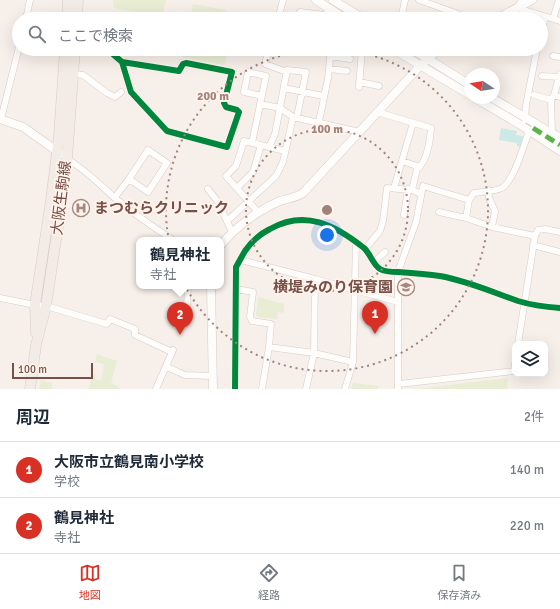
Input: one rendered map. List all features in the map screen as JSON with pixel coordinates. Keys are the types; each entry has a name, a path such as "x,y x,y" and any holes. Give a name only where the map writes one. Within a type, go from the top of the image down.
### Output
{"main road":[{"path":"69,12 72,0"},
{"path":"72,0 75,12"},
{"name":"大阪生駒線","path":"36,345 35,305 51,200 69,56"},
{"name":"大阪生駒線","path":"30,389 36,345 46,306 67,159 73,74 71,56"}],"street":[{"path":"27,12 30,0"},
{"path":"280,12 283,0"},
{"path":"316,0 335,12"},
{"path":"333,0 353,12"},
{"path":"402,12 405,0"},
{"path":"420,0 453,12"},
{"path":"517,8 522,0"},
{"path":"509,12 532,0"},
{"path":"553,19 559,0"},
{"path":"517,8 531,12"},
{"path":"327,12 330,9"},
{"path":"548,17 560,21"},
{"path":"17,56 1,119 23,127 67,159 77,164 115,197 168,237"},
{"path":"115,56 122,62 179,71 183,64 186,63 232,72 224,103 226,107 239,112 227,147 167,131 131,92 122,62"},
{"path":"227,221 276,176 283,162 302,91 306,72 287,70 287,72 265,64 267,56"},
{"path":"319,122 330,56 350,59"},
{"path":"361,56 359,84 379,86"},
{"path":"404,56 464,92"},
{"path":"424,56 464,81"},
{"path":"224,241 232,232 259,213 280,201 299,196 303,193 430,56"},
{"path":"466,218 469,200 474,192 501,189 506,184 519,162 529,129 525,117 526,105 536,56"},
{"path":"553,56 560,57"},
{"path":"329,69 347,71"},
{"path":"252,143 262,96 266,76 248,72 244,92 262,96"},
{"path":"269,147 274,134 287,72"},
{"path":"73,74 83,75 108,93 115,96 121,92"},
{"path":"542,76 560,76 555,97 552,134"},
{"path":"284,88 323,96"},
{"path":"534,95 555,97"},
{"path":"500,103 560,138"},
{"path":"260,104 280,108 295,117 360,132"},
{"path":"485,104 560,145"},
{"path":"377,112 431,128 428,150 417,169 404,214"},
{"path":"552,120 560,120"},
{"path":"394,188 413,122"},
{"path":"529,129 560,151"},
{"path":"259,213 226,176 236,166 244,141 285,151"},
{"path":"237,188 253,172 261,145"},
{"path":"115,197 148,150 167,163 148,192 129,179"},
{"path":"402,161 420,166"},
{"path":"469,200 423,186 416,222 398,272 399,386 512,371"},
{"path":"365,249 380,231 383,221 387,188 410,189 421,194"},
{"path":"208,189 218,202 232,232"},
{"path":"488,190 489,198 495,211 492,227"},
{"path":"439,212 466,218 492,227 536,236"},
{"path":"235,389 236,267 245,251 262,234 283,223 296,220 308,220 335,228 365,249 379,269 387,272 434,275 458,280 525,302 546,307 560,308"},
{"path":"518,341 533,245 538,230 542,229 560,232"},
{"path":"345,389 352,362 356,242"},
{"path":"533,245 560,252"},
{"path":"374,262 385,252"},
{"path":"240,260 398,302"},
{"path":"306,389 314,353 315,279"},
{"path":"181,327 187,306 188,289"},
{"path":"211,289 213,389"},
{"path":"236,289 253,292 250,317 252,321 271,324 270,347 262,389"},
{"path":"0,298 46,306 107,324 110,319 135,329 135,335 173,351 156,389"},
{"path":"270,347 314,353 352,362"},
{"path":"166,367 185,375 212,376"}],"green space":[{"path":"113,0 166,0 163,12 135,12 114,8"},
{"path":"193,4 226,10 225,12 191,12"},
{"path":"183,56 227,56 225,65"},
{"path":"258,297 284,304 284,313 278,312 277,319 257,317"},
{"path":"97,354 117,361 111,383 122,389 89,389 92,374 95,375 95,379 101,381 104,364 95,362"},
{"path":"508,378 507,389 416,389"},
{"path":"41,380 52,383 52,389 39,389"},
{"path":"353,383 378,386 378,389 351,389"}],"water":[{"path":"501,128 517,131 516,135 523,136 521,147 517,146 517,143 499,140"}],"marked path":[{"path":"533,128 560,145"}],"cycle path":[{"path":"115,56 122,62"},
{"path":"122,62 179,71 183,64 186,63 232,72 224,103 226,107 239,112 227,147 167,131 131,92 122,62"},
{"path":"235,389 236,267 245,251 256,238 266,231 283,223 295,220 319,222 342,233 364,248 375,265 384,271 450,278 518,301 539,306 560,308"}],"place":[{"name":"まつむらクリニック","path":"81,208"},
{"name":"横堤みのり保育園","path":"406,287"},
{"name":"大阪市立鶴見南小学校","path":"375,334"},
{"name":"鶴見神社","path":"180,335"}]}
